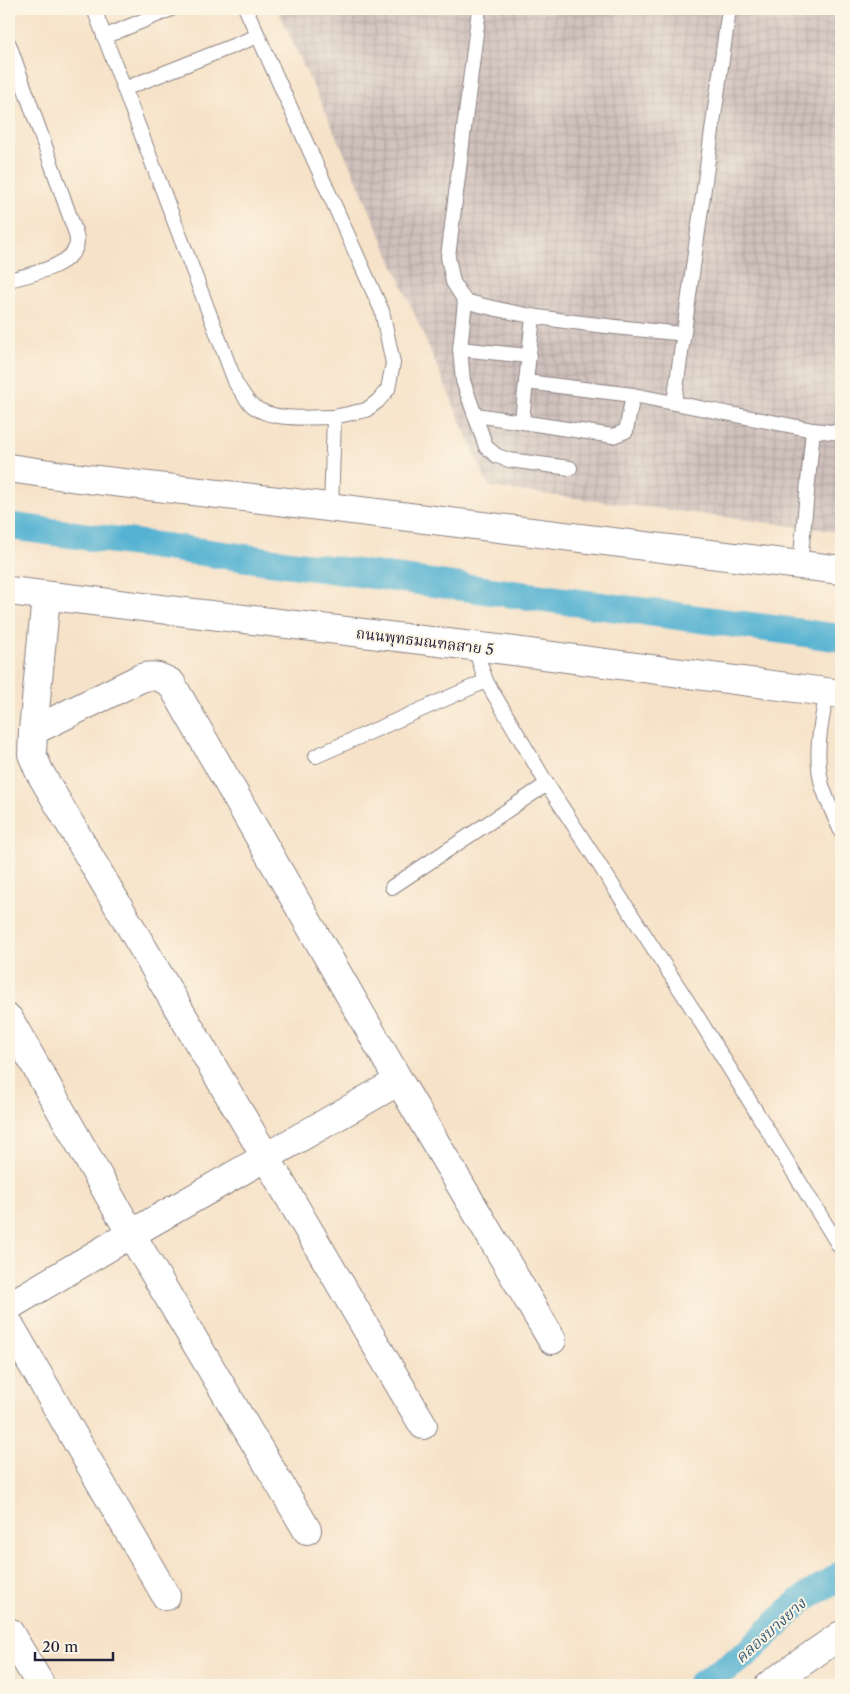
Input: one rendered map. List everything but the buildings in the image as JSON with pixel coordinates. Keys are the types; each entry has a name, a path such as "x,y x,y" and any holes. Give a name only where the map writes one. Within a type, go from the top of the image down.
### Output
{"street":[{"path":"9,468 841,570"},
{"name":"ถนนพุทธมณฑลสาย 5","path":"9,591 46,597 474,646 834,693"},
{"path":"46,597 32,754 49,790 423,1425"},
{"path":"33,731 152,674 171,684 398,1082 552,1340"},
{"path":"9,1019 131,1234 307,1530"},
{"path":"9,1306 131,1234 398,1082"},
{"path":"9,1324 166,1596"},
{"path":"9,1632 39,1682"},
{"path":"769,1685 841,1635"}],"lane":[{"path":"94,9 236,384 252,405 264,412 287,418 334,417 366,410 378,401 388,389 393,363 382,312 246,9"},
{"path":"104,37 171,9"},
{"path":"479,9 448,257 453,282 465,301 460,349 463,381 486,447 497,456 509,460 570,468"},
{"path":"674,403 729,9"},
{"path":"124,89 258,36"},
{"path":"9,44 75,230 77,242 73,253 66,260 48,268 9,280"},
{"path":"465,301 489,308 533,316 683,334"},
{"path":"522,421 533,316"},
{"path":"460,349 528,356"},
{"path":"526,382 633,395 813,430 841,433"},
{"path":"476,415 613,436 626,431 633,395"},
{"path":"331,508 334,417"},
{"path":"800,565 813,430"},
{"path":"474,646 486,681 547,784 694,1011 841,1249"},
{"path":"316,756 486,681"},
{"path":"834,693 819,732 819,760 822,784 836,804 841,831"},
{"path":"392,887 547,784"}],"shaded area":[{"path":"277,9 841,9 841,532 489,487 355,176"}],"waterway":[{"path":"9,526 841,638"},
{"name":"คลองบางยาง","path":"700,1685 744,1656 799,1602 841,1575"}]}
